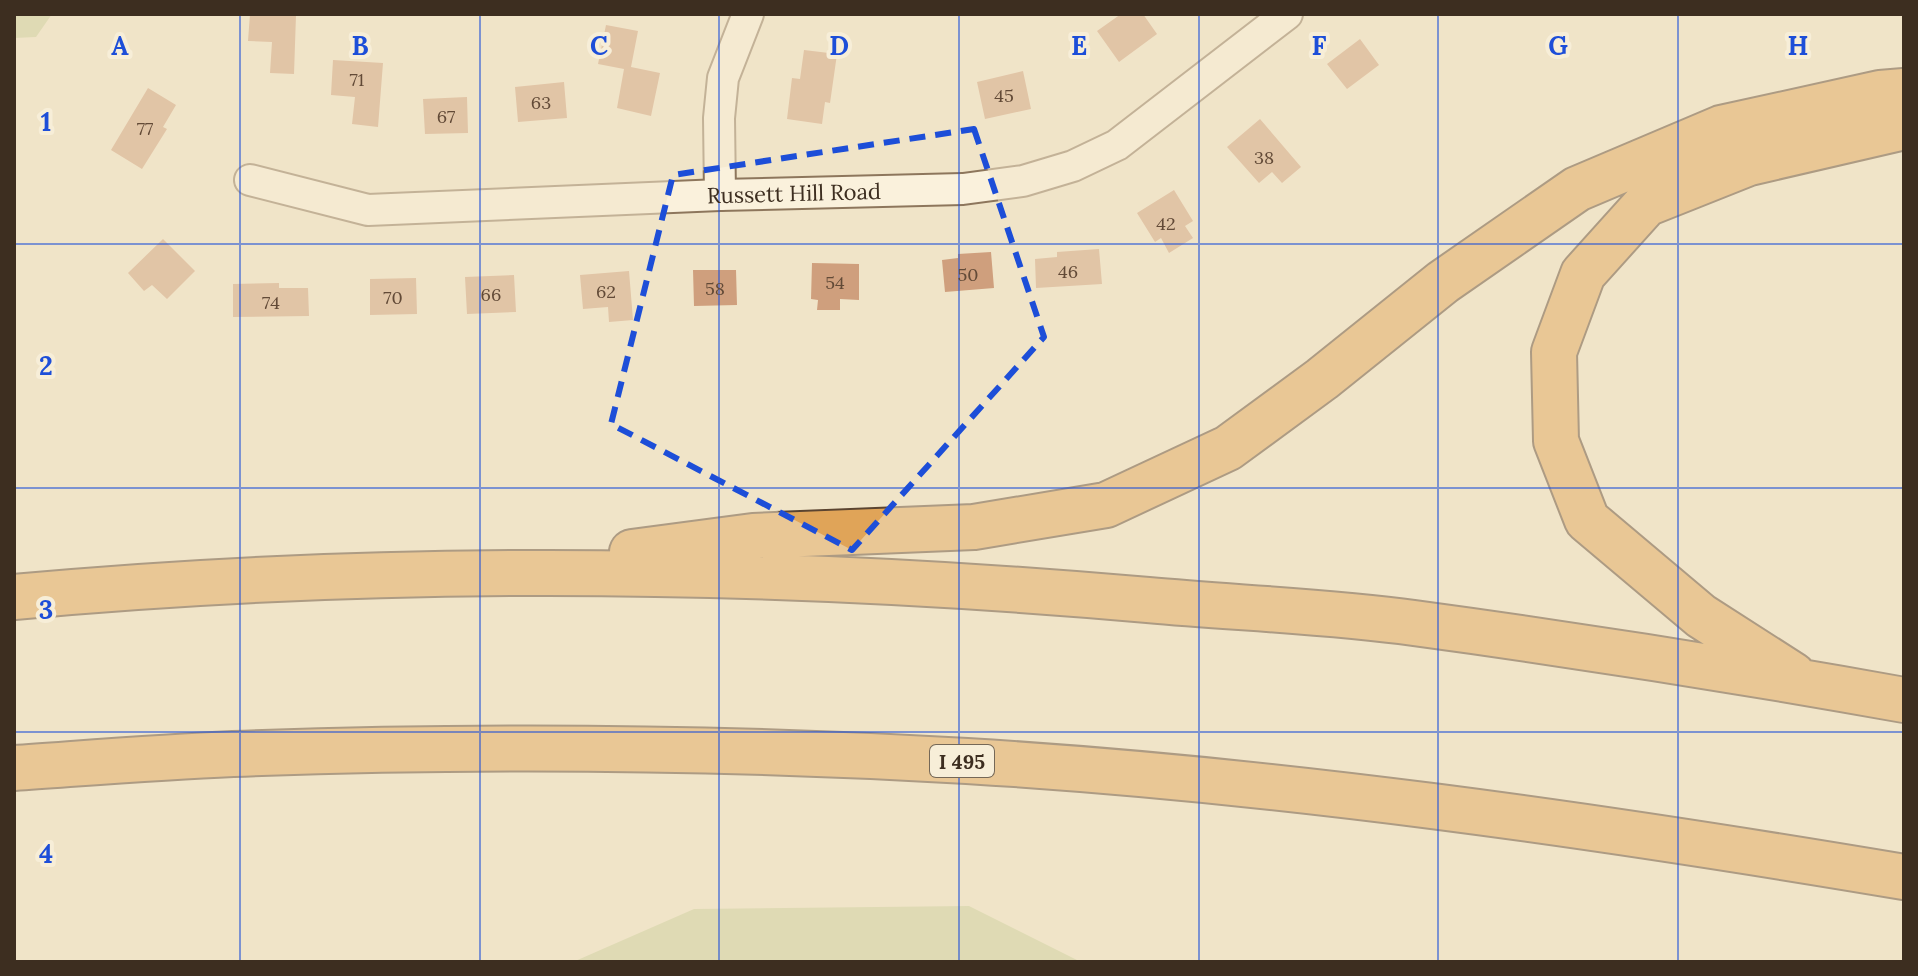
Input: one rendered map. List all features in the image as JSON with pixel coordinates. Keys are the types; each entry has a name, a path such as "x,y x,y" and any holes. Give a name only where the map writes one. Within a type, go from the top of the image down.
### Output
{"highway":[{"path":"481,572 753,536 974,527 1106,505 1228,448 1322,379 1443,282 1577,189 1721,128 1880,93 1904,91"},
{"path":"1806,683 1701,616 1587,520 1556,441 1554,352 1583,274 1646,204 1749,163 1904,127"},
{"path":"14,597 211,581 481,572 682,574 1001,587 1410,623 1904,700"},
{"name":"I 495","path":"14,768 230,754 452,749 678,750 968,761 1258,786 1664,837 1904,877"}],"street":[{"path":"720,195 719,118 723,78 748,14"},
{"name":"Russett Hill Road","path":"250,180 368,210 720,195 963,189 1023,181 1073,166 1117,145 1287,14"}],"highlighted area":[{"path":"974,129 1044,337 852,550 611,424 673,175"}],"green space":[{"path":"14,14 52,14 36,37 14,38"},
{"path":"969,906 1081,962 573,962 694,909"}],"building":[{"path":"250,14 296,15 294,74 270,73 272,42 248,41"},
{"path":"1121,14 1143,14 1157,34 1119,62 1097,31"},
{"path":"606,25 638,31 631,67 660,73 651,116 617,108 624,69 598,64"},
{"path":"1360,39 1379,65 1347,89 1327,64"},
{"path":"804,50 837,54 830,103 825,102 822,124 787,119 792,78 800,79"},
{"path":"333,60 383,63 378,127 352,124 355,97 331,95"},
{"path":"1023,71 1031,109 985,119 977,82"},
{"path":"564,82 567,118 518,122 515,87"},
{"path":"148,88 176,105 163,127 167,129 142,169 111,150"},
{"path":"467,97 468,133 425,134 423,99"},
{"path":"1260,119 1301,167 1282,183 1272,172 1259,183 1227,147"},
{"path":"1174,190 1193,221 1185,226 1193,238 1169,253 1161,238 1155,242 1137,213"},
{"path":"163,239 195,271 167,299 152,285 144,291 128,273"},
{"path":"1099,249 1102,284 1036,288 1035,259 1057,257 1057,252"},
{"path":"991,252 994,288 945,292 942,260 958,258 958,254"},
{"path":"812,263 859,264 859,300 840,299 840,310 817,310 818,300 811,299"},
{"path":"693,270 736,270 737,305 694,306"},
{"path":"629,271 633,320 609,322 608,307 583,309 580,275"},
{"path":"514,275 516,312 467,314 465,277"},
{"path":"416,278 417,314 370,315 370,279"},
{"path":"279,283 279,288 308,288 309,316 233,317 233,284"}]}
